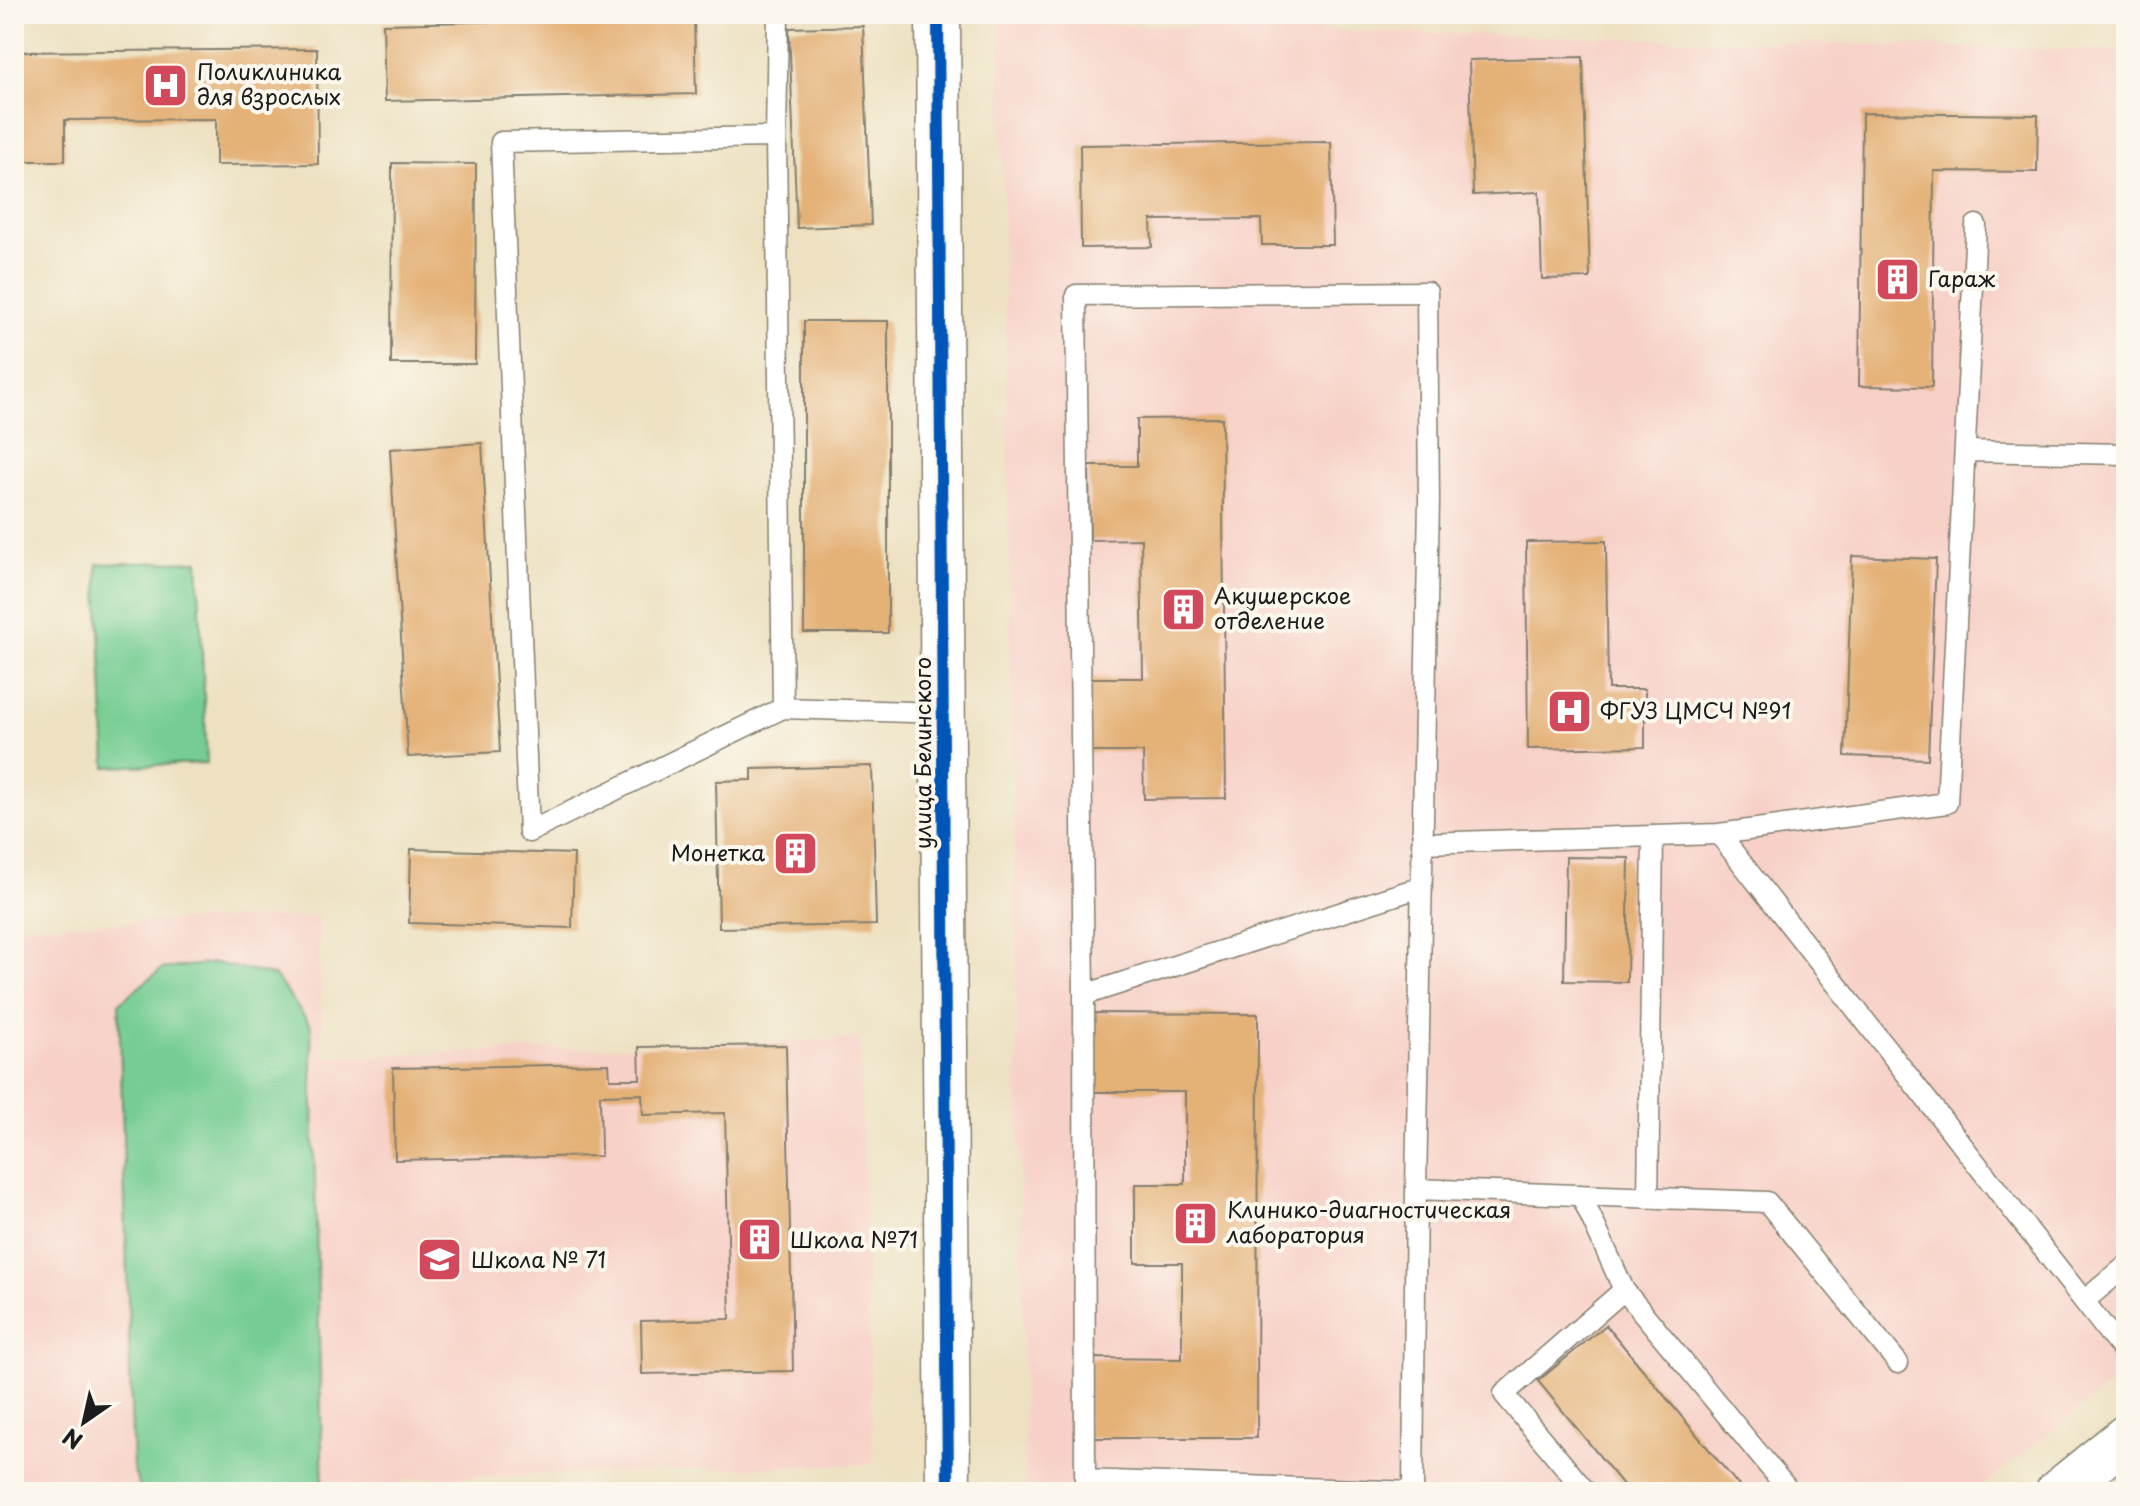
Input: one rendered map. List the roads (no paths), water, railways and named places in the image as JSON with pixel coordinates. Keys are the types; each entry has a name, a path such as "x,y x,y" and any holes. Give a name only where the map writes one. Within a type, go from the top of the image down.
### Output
{"street":[{"name":"улица Белинского","path":"938,14 948,1492"},
{"path":"2058,1492 2126,1437"}],"lane":[{"path":"778,14 776,137 783,708"},
{"path":"776,137 501,142 529,832 783,708 943,713"},
{"path":"1422,843 1719,834 1947,803 1976,225"},
{"path":"1427,292 1429,500 1421,887 1413,1492 1085,1480 1084,995 1076,295 1427,292"},
{"path":"1965,451 2126,454"},
{"path":"1719,834 2126,1355"},
{"path":"1648,1198 1653,836"},
{"path":"1084,995 1421,887"},
{"path":"1416,1189 1767,1202 1898,1363"},
{"path":"1581,1195 1624,1290 1790,1492"},
{"path":"2084,1301 2126,1266"},
{"path":"1586,1492 1504,1394 1624,1290"}],"place":[{"name":"Поликлиника для взрослых","path":"166,85"},
{"name":"Гараж","path":"1897,279"},
{"name":"Акушерское отделение","path":"1183,609"},
{"name":"ФГУЗ ЦМСЧ №91","path":"1569,711"},
{"name":"Монетка","path":"796,853"},
{"name":"Клинико-диагностическая лаборатория","path":"1196,1223"},
{"name":"Школа №71","path":"759,1240"},
{"name":"Школа № 71","path":"440,1260"}]}
